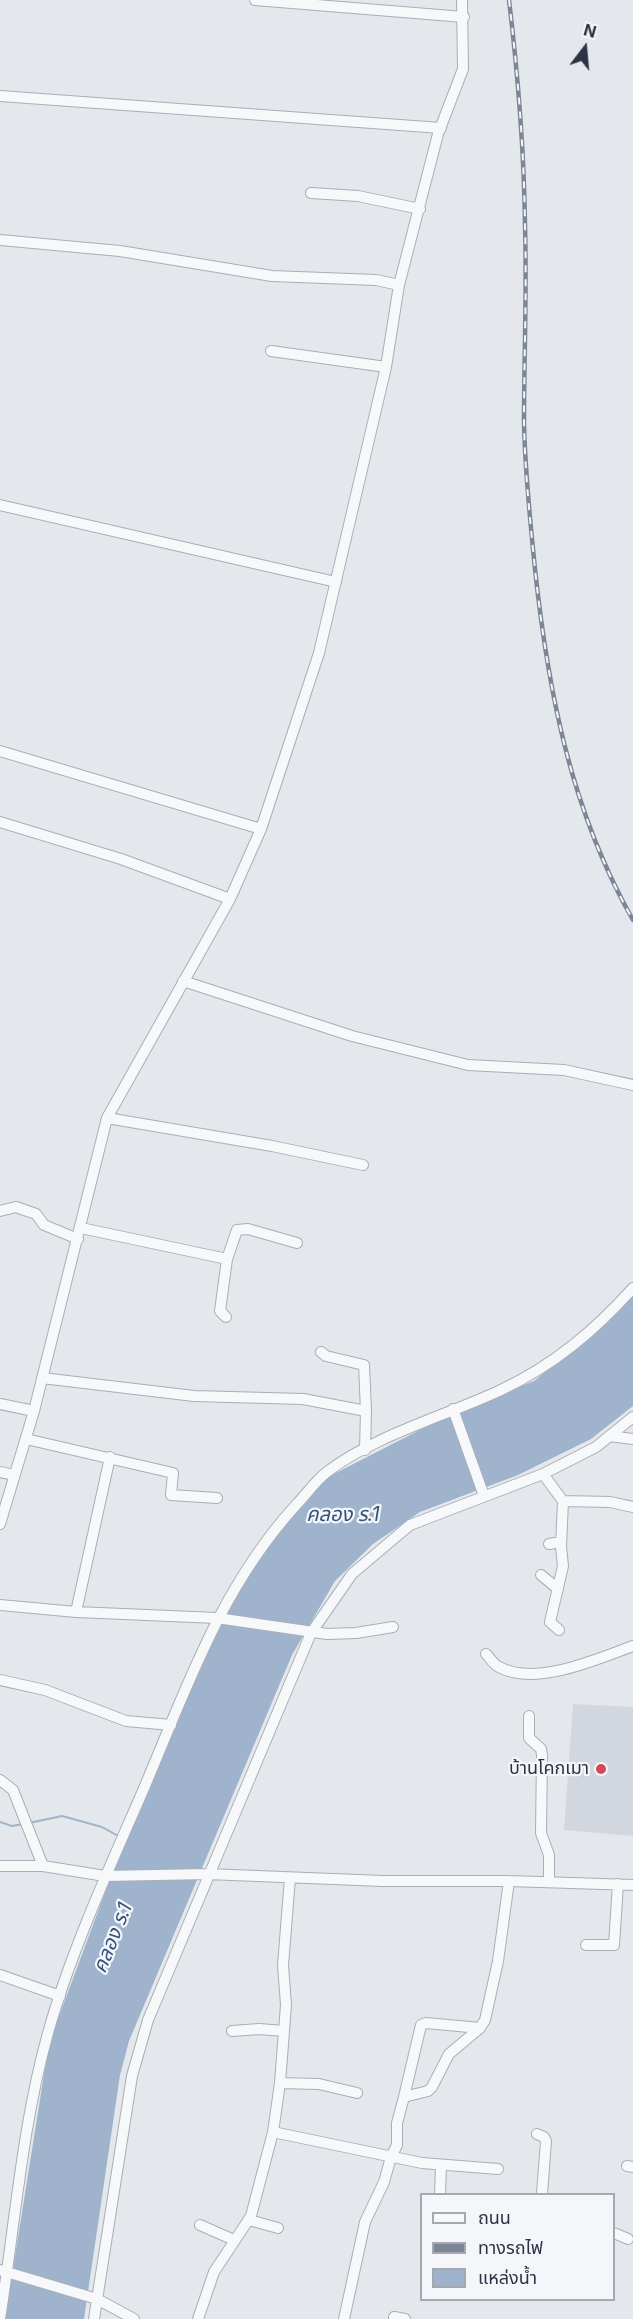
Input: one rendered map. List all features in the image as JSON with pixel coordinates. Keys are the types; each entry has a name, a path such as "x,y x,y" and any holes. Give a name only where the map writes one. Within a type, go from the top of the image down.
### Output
{"street":[{"path":"255,0 464,17"},
{"path":"0,1524 34,1411 107,1118 230,899 261,829 319,653 387,367 399,285 441,128 463,69 462,0"},
{"path":"0,96 441,128"},
{"path":"311,193 358,196 420,209"},
{"path":"0,240 120,251 272,276 376,280 399,285"},
{"path":"271,351 387,367"},
{"path":"0,505 336,582"},
{"path":"0,751 261,829"},
{"path":"0,822 121,859 230,899"},
{"path":"183,981 352,1036 468,1065 564,1070 633,1085"},
{"path":"107,1118 272,1146 363,1165"},
{"path":"0,1211 15,1208 36,1214 44,1225 227,1259"},
{"path":"226,1317 220,1311 227,1259 237,1230 240,1228 297,1243"},
{"path":"0,2319 4,2271 30,2116 48,2034 60,1996 105,1876 217,1618 266,1538 326,1473 365,1450 453,1409 499,1391 553,1362 601,1323 633,1288"},
{"path":"321,1352 364,1365 365,1450"},
{"path":"42,1378 194,1396 303,1398 366,1411"},
{"path":"0,1404 34,1411"},
{"path":"453,1409 484,1496"},
{"path":"94,2319 132,2076 148,2020 207,1874 311,1633 352,1574 410,1525 543,1474 596,1447 633,1417"},
{"path":"609,1436 633,1439"},
{"path":"26,1439 173,1473 171,1495 217,1498"},
{"path":"76,1612 110,1457"},
{"path":"0,1472 14,1475"},
{"path":"543,1474 564,1501 561,1542 563,1566 550,1622 559,1630"},
{"path":"564,1501 610,1502 633,1507"},
{"path":"549,1544 561,1542"},
{"path":"541,1575 558,1588"},
{"path":"0,1605 76,1612 217,1618 311,1633 356,1633 393,1627"},
{"path":"486,1654 498,1667 517,1673 542,1674 581,1665 633,1646"},
{"path":"0,1680 45,1689 126,1721 171,1725"},
{"path":"529,1716 530,1738 541,1749 542,1755 541,1833 549,1856 549,1882"},
{"path":"0,1780 13,1790 43,1866"},
{"path":"0,1866 43,1866 105,1876 207,1874 456,1883 509,1881 633,1885"},
{"path":"198,2319 214,2272 249,2220 273,2132 284,2031 283,1965 290,1878"},
{"path":"404,2097 428,2091 449,2054 480,2028 491,1997 509,1881"},
{"path":"586,1945 614,1945 618,1884"},
{"path":"0,1976 60,1996"},
{"path":"344,2319 363,2228 384,2182 397,2145 397,2123 421,2025 426,2023 480,2028"},
{"path":"232,2031 259,2029 284,2031"},
{"path":"280,2083 318,2085 357,2093"},
{"path":"273,2132 441,2166 498,2169"},
{"path":"537,2134 544,2137 546,2141 542,2193"},
{"path":"440,2193 441,2166"},
{"path":"249,2220 278,2228"},
{"path":"200,2225 234,2240"},
{"path":"615,2233 627,2239"},
{"path":"4,2271 97,2299 134,2319"}],"shaded area":[{"name":"บ้านโคกเมา","path":"573,1704 633,1707 633,1836 564,1830"}],"water":[{"name":"คลอง ร.1","path":"633,1293 633,1406 591,1439 518,1475 420,1512 373,1544 335,1581 292,1655 129,2041 120,2075 84,2319 5,2319 49,2043 125,1839 218,1626 271,1538 328,1477 449,1415 534,1381 610,1319"}],"waterway":[{"path":"29,1823 62,1816 102,1827 120,1837"},
{"path":"0,1822 12,1826 23,1824"}],"railway":[{"path":"509,0 520,112 524,197 525,460 540,615 555,705 578,793 593,836 633,920"}],"place":[{"name":"บ้านโคกเมา","path":"601,1769"}]}
